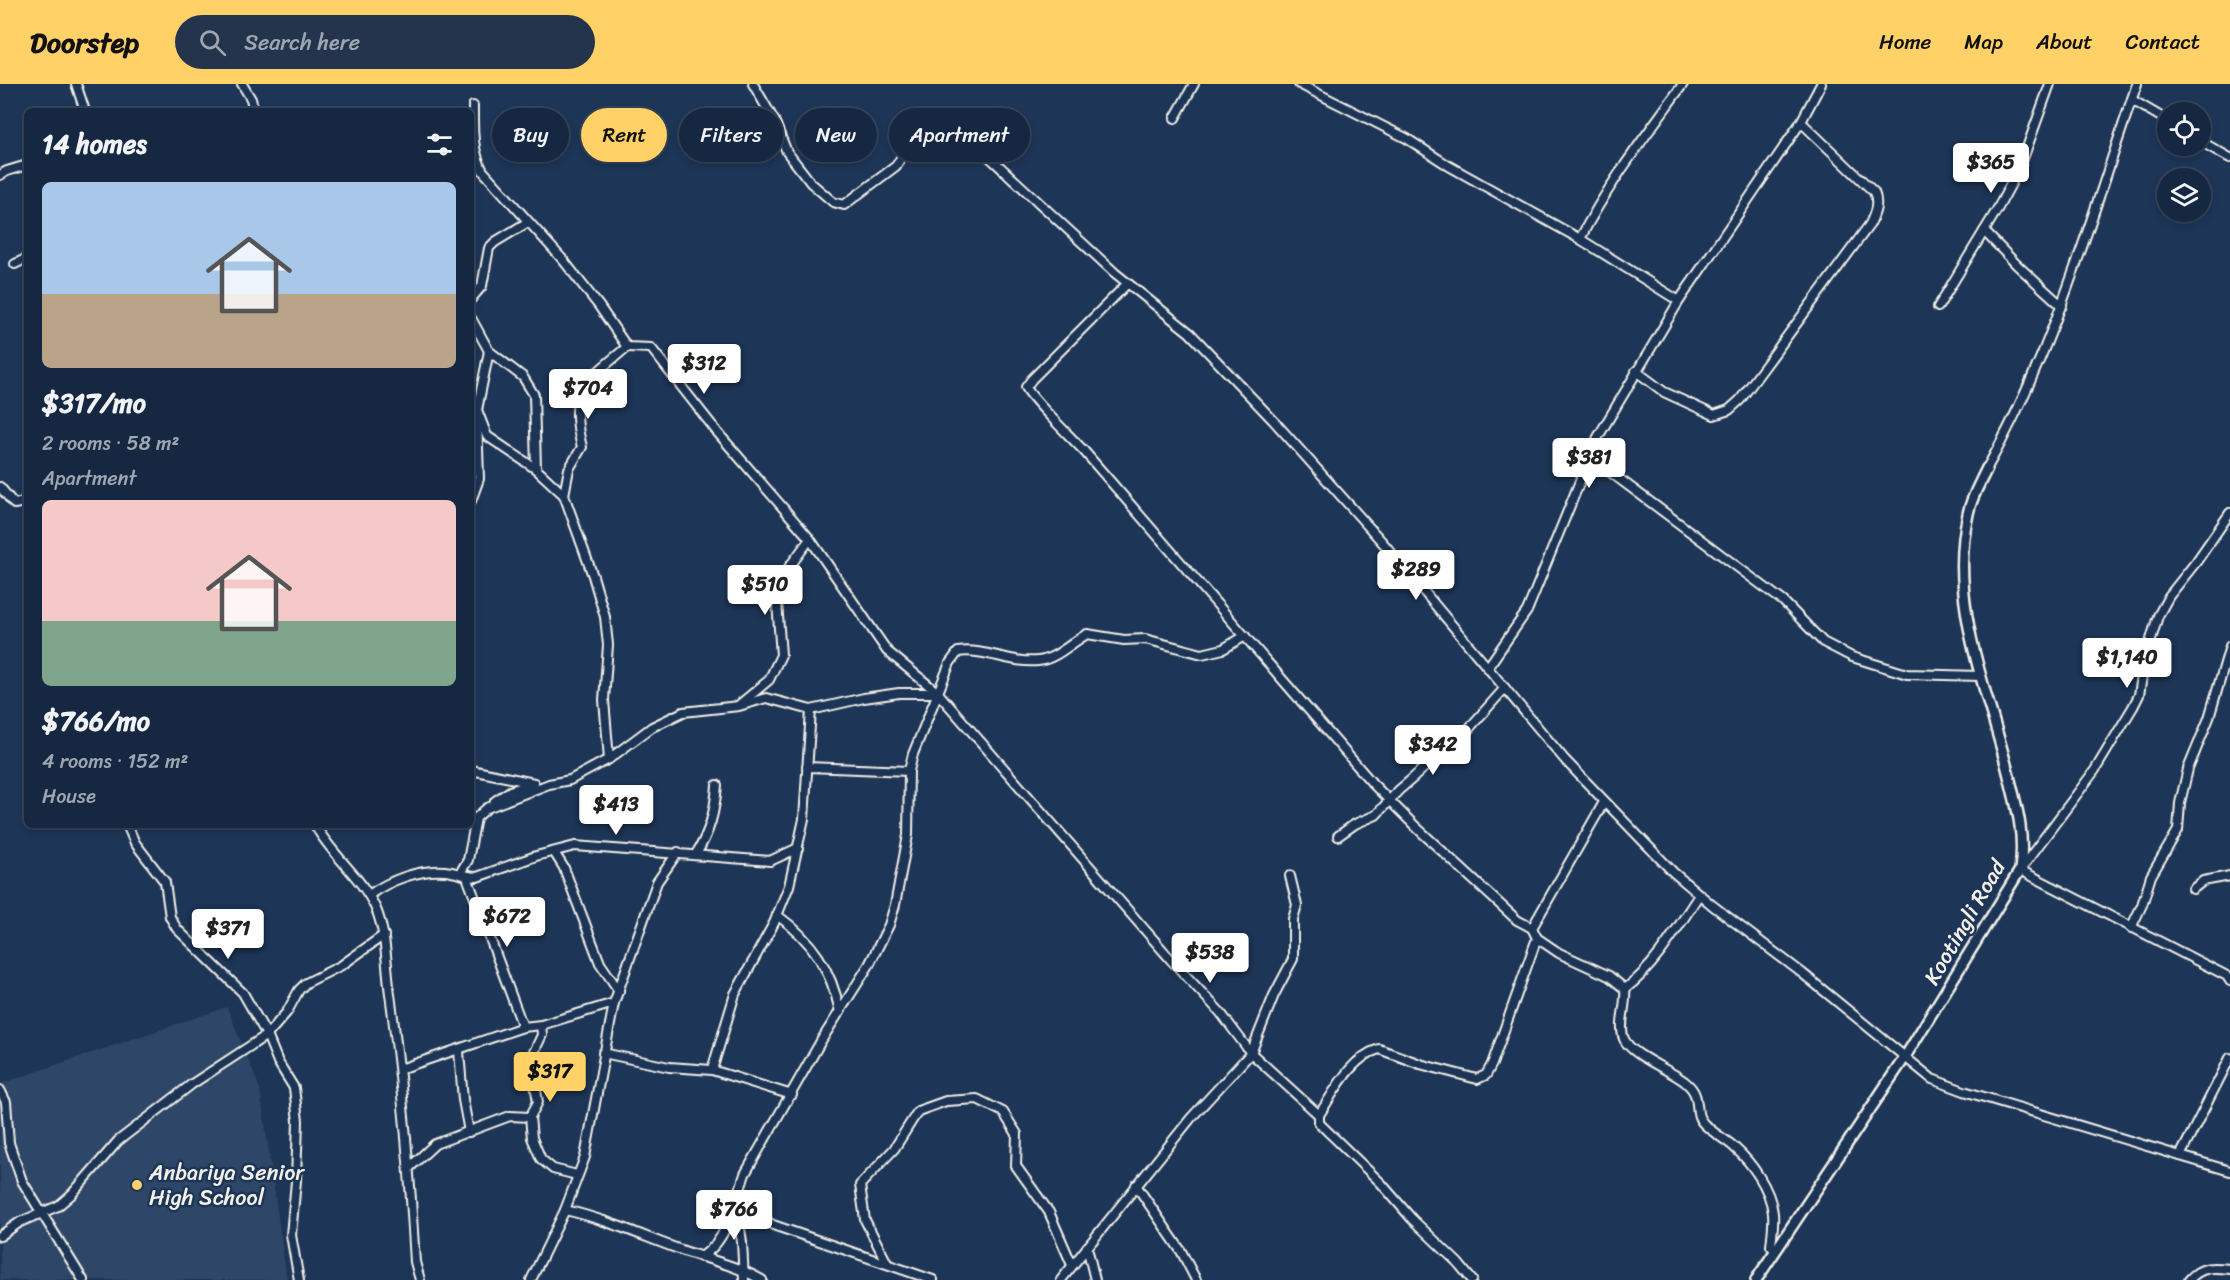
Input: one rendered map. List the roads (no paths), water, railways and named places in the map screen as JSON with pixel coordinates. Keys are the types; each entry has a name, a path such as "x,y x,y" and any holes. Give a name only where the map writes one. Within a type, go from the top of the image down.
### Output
{"street":[{"path":"75,84 84,108"},
{"path":"242,84 253,108"},
{"path":"753,84 774,120 787,152 811,183 833,202 844,205 896,166 916,133 938,124 957,127 1128,284 1190,333 1274,420 1384,544 1565,760 1672,872 1802,973 1932,1079 1964,1091 2230,1171"},
{"path":"1175,118 1194,84"},
{"path":"1299,84 1406,138 1449,166 1580,239 1679,302"},
{"path":"1580,239 1617,178 1683,84"},
{"path":"1488,668 1527,610 1598,436 1679,302 1801,123 1821,84"},
{"path":"1938,307 2020,167 2050,84"},
{"path":"1987,468 2023,400 2062,306 2137,84"},
{"path":"2132,100 2157,115"},
{"path":"1636,371 1664,392 1714,415 1729,410 1740,400 1870,224 1877,201 1874,192 1801,123"},
{"path":"474,144 481,166 564,261 627,346"},
{"path":"2211,147 2230,158"},
{"path":"0,175 24,166"},
{"path":"474,295 482,286 489,248 528,222"},
{"path":"1984,231 2062,306"},
{"path":"15,264 24,260"},
{"path":"1128,284 1032,378 1026,387 1028,394 1077,443 1390,801 1517,920 1532,928 1538,938 1559,953 1608,976 1625,989 1623,1038 1637,1052 1694,1089 1699,1102 1698,1115 1704,1124 1736,1149 1754,1170 1768,1193 1773,1214 1772,1246 1775,1250"},
{"path":"474,324 489,351 523,377 534,395 536,469"},
{"path":"564,495 569,469 582,447 576,422 577,398 592,377 627,346 651,348 718,433 810,539 887,651 938,693 1173,962 1220,1012 1251,1053 1319,1115"},
{"path":"474,494 480,479 477,410 489,351"},
{"path":"477,410 488,435 536,469 564,495 605,617 608,645 604,700 609,759"},
{"path":"1590,457 1775,594 1823,642 1851,657 1907,674 1980,676"},
{"name":"Kootingli Road","path":"1756,1280 1905,1057 2020,870 2024,846 2021,822 2003,750 1980,676 1971,635 1962,572 1968,513 1987,468"},
{"path":"0,487 14,504 24,504"},
{"path":"2230,513 2169,596 2158,616 2144,663 2139,695 2133,706 2095,770 2020,870 2227,976 2230,981"},
{"path":"739,706 769,680 777,665 780,655 777,602 787,570 810,539"},
{"path":"701,1257 715,1248 725,1230 741,1182 882,943 895,905 908,835 909,771 913,754 950,663 958,652 969,651 1010,659 1038,661 1054,656 1087,634 1124,640 1145,639 1202,654 1223,650 1245,636"},
{"path":"2131,928 2142,905 2151,876 2178,830 2180,803 2188,769 2209,718 2230,646"},
{"path":"1338,836 1376,815 1398,790 1444,748 1465,733 1505,688"},
{"path":"487,808 549,784 570,780 609,759 652,727 683,712 739,706 766,698 810,710 899,693 938,693"},
{"path":"712,1070 735,994 777,915 789,886 804,819 810,710"},
{"path":"807,767 909,771"},
{"path":"474,771 534,783 510,791 476,818 463,875 523,1027"},
{"path":"696,854 708,836 716,803 717,786"},
{"path":"1532,928 1604,802"},
{"path":"129,828 135,843 165,882 170,917 177,929 243,993 294,1088 298,1121 291,1235 299,1280"},
{"path":"317,828 333,852 369,895 384,935 400,1069 415,1262 420,1280"},
{"path":"369,895 383,885 417,874 436,871 477,877 554,852 585,846 770,861 798,848"},
{"path":"554,852 564,868 600,963 619,991"},
{"path":"531,1280 565,1210 585,1157 614,1004 657,882 678,852"},
{"path":"1061,1280 1214,1091 1251,1053 1274,995 1293,959 1293,919 1297,905 1290,876"},
{"path":"2193,889 2203,881 2230,876"},
{"path":"1625,989 1635,982 1668,941 1700,895"},
{"path":"777,915 796,929 819,956 835,988 840,1012"},
{"path":"0,1236 20,1222 58,1206 72,1194 118,1141 192,1084 267,1035 287,1012 299,990 306,983 342,965 384,935"},
{"path":"1472,1280 1458,1263 1412,1219 1381,1183 1319,1123 1319,1115 1353,1065 1366,1054 1379,1049 1420,1064 1477,1079 1486,1076 1538,938"},
{"path":"400,1069 459,1051 523,1027 541,1025 614,1004"},
{"path":"541,1025 542,1035 533,1054 531,1067 538,1102 530,1118 532,1138 541,1159 553,1169 577,1175"},
{"path":"459,1051 463,1100 470,1132"},
{"path":"603,1053 669,1067 712,1070 792,1095"},
{"path":"2180,1156 2230,1058"},
{"path":"0,1090 6,1102 9,1143 26,1189 83,1280"},
{"path":"887,1263 865,1220 860,1185 894,1149 918,1111 946,1101 977,1099 1003,1112 1017,1134 1016,1166 1049,1212 1072,1265"},
{"path":"409,1168 435,1144 510,1116 530,1118"},
{"path":"1136,1185 1181,1251 1196,1280"},
{"path":"736,1202 773,1225 933,1280"},
{"path":"736,1202 742,1242 744,1280"},
{"path":"565,1210 591,1216 701,1257 743,1269 762,1280"},
{"path":"1086,1247 1095,1280"},
{"path":"2189,1280 2195,1273 2208,1267 2230,1269"}],"place":[{"name":"Anbariya Senior High School","path":"137,1185"}]}
